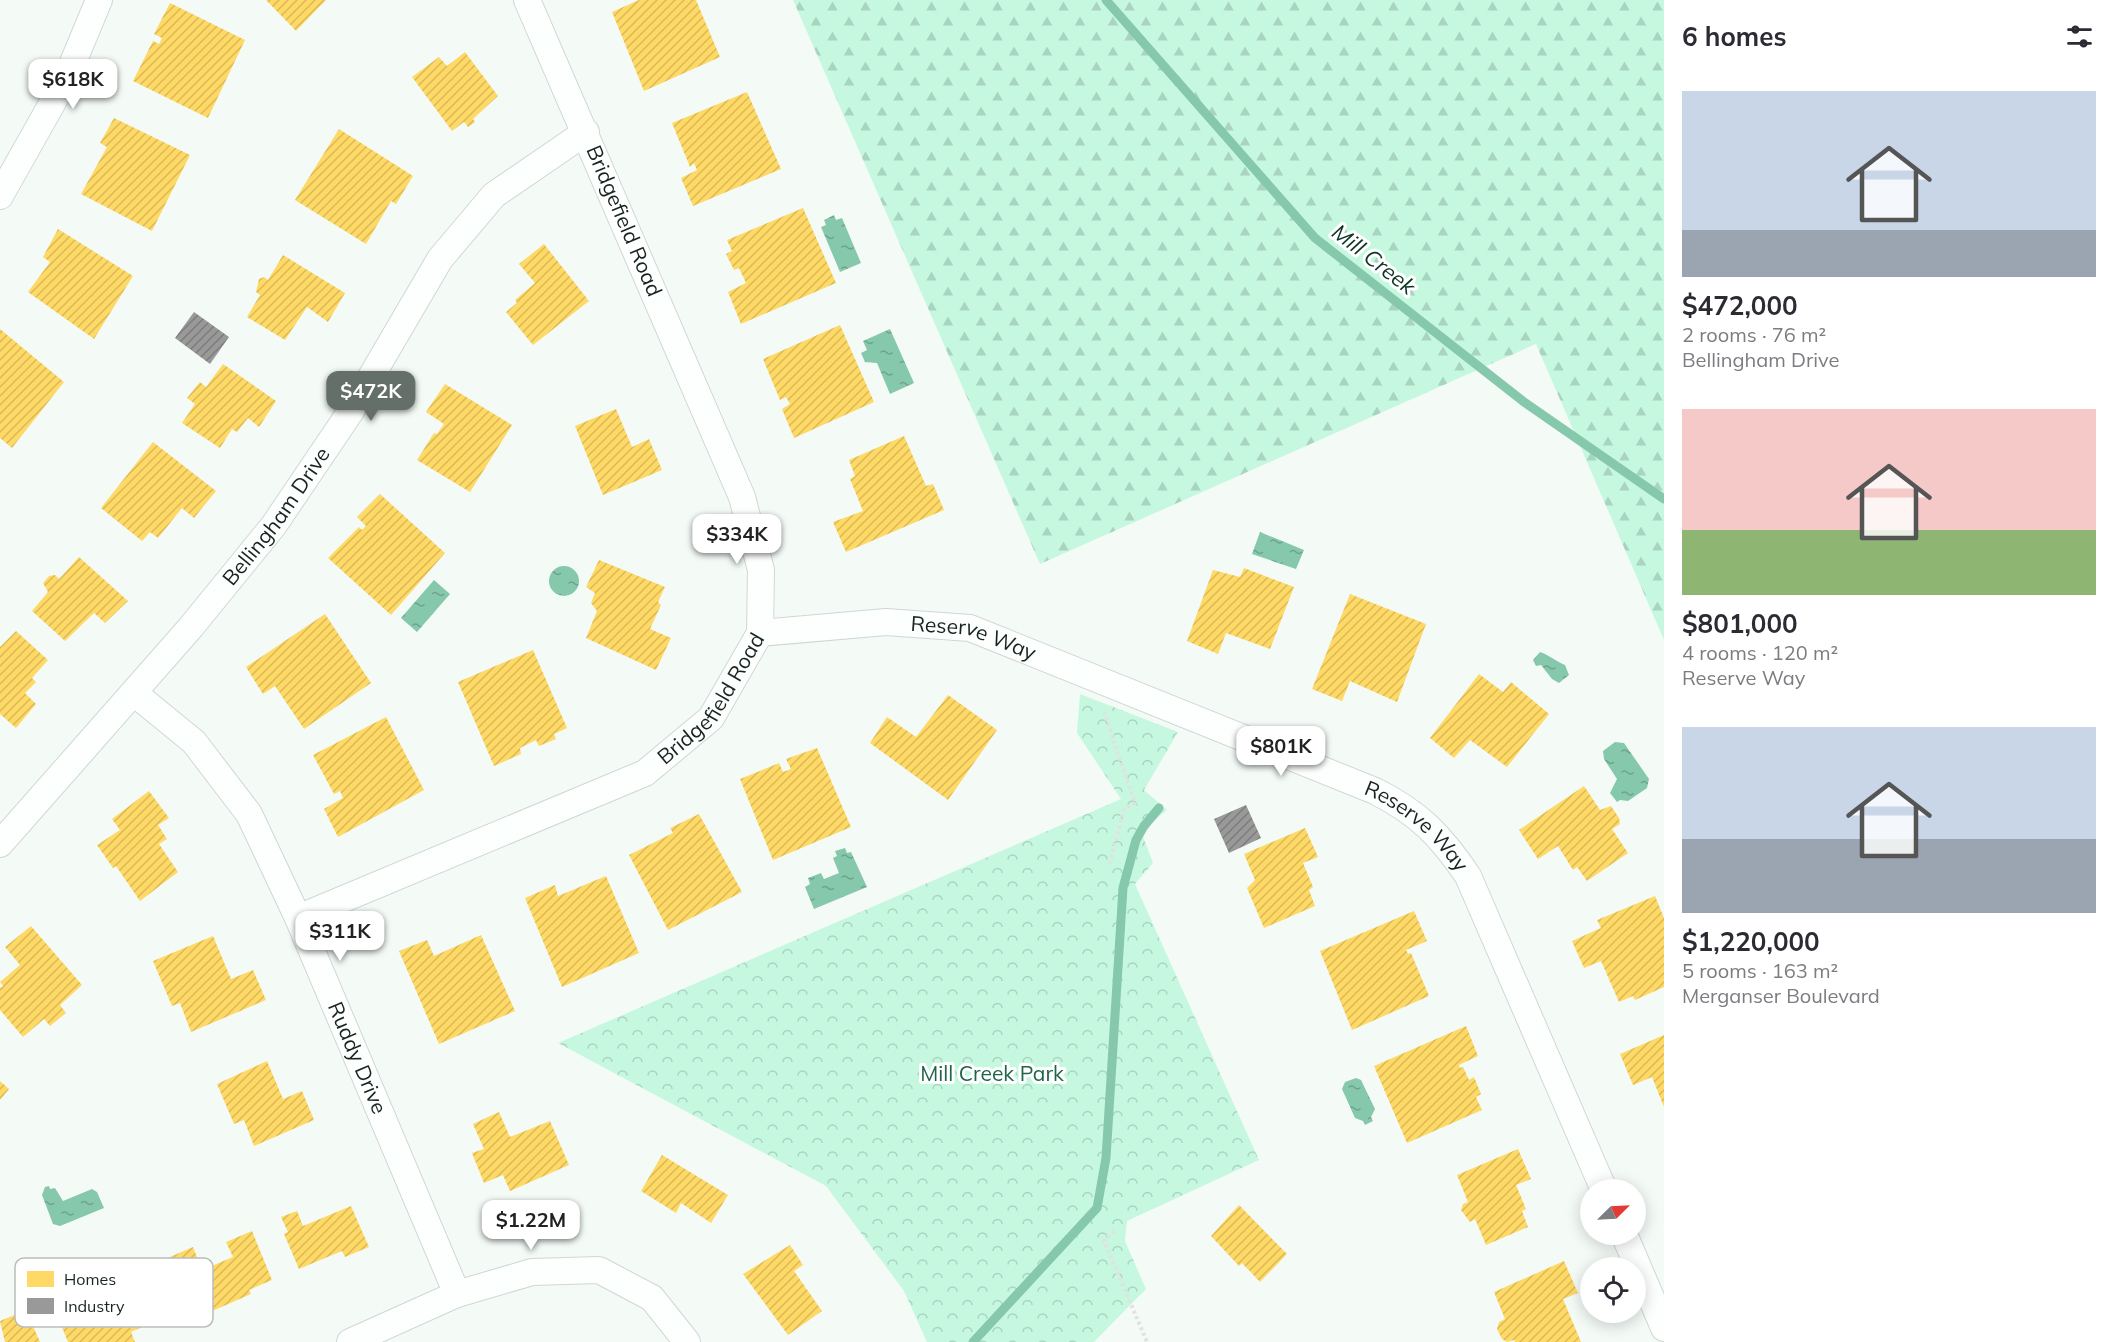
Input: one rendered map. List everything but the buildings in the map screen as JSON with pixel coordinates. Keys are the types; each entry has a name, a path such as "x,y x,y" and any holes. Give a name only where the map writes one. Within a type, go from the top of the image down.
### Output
{"street":[{"path":"0,196 67,77 99,0"},
{"name":"Bridgefield Road","path":"298,918 645,773 711,718 760,633 760,570 742,497 527,0"},
{"name":"Bellingham Drive","path":"0,844 134,693 274,525 351,411 440,258 494,195 585,132"},
{"name":"Reserve Way","path":"760,633 886,622 970,628 1375,791 1403,806 1429,825 1450,849 1468,876 1599,1179"},
{"name":"Ruddy Drive","path":"134,693 194,742 249,814 298,918 457,1294"},
{"path":"1628,1245 1664,1328"},
{"path":"350,1342 457,1294 532,1272 599,1270 652,1298 687,1342"}],"path":[{"path":"1109,867 1124,809 1135,803 1103,713 1113,686"},
{"path":"1114,1231 1104,1241 1147,1342"}],"green space":[{"path":"793,0 1664,0 1664,640 1536,344 1040,564"},
{"name":"Mill Creek Park","path":"1080,694 1178,732 1144,790 1167,810 1141,831 1153,863 1135,884 1259,1160 1127,1221 1125,1241 1146,1289 1094,1342 927,1342 904,1291 826,1186 558,1043 1121,799 1077,733"}],"water":[{"path":"834,215 836,220 842,218 861,263 840,272 821,227 826,225 824,220"},
{"path":"890,329 914,383 890,394 877,363 865,362 861,353 867,350 863,341"},
{"path":"1260,532 1304,550 1296,569 1252,554"},
{"path":"564,566 575,570 579,581 575,592 564,596 553,592 549,581 553,570"},
{"path":"434,580 450,594 417,632 401,618"},
{"path":"1540,652 1565,665 1569,675 1559,683 1552,679 1541,665 1536,666 1533,660"},
{"path":"1615,742 1624,743 1649,779 1647,788 1628,801 1617,802 1610,793 1617,779 1604,759 1603,751"},
{"path":"845,848 847,853 851,852 867,887 814,909 805,887 810,884 808,878 821,873 824,879 839,873 833,858 837,856 835,851"},
{"path":"1356,1078 1361,1080 1375,1109 1371,1117 1373,1121 1365,1125 1363,1121 1355,1118 1342,1089 1345,1082"},
{"path":"49,1186 50,1189 55,1188 63,1201 92,1189 97,1192 104,1208 60,1226 53,1224 42,1195 45,1187"}],"waterway":[{"name":"Mill Creek","path":"1106,0 1315,238 1524,402 1664,499"},
{"path":"973,1342 1097,1208 1106,1158 1123,888 1136,840 1159,808"}]}
